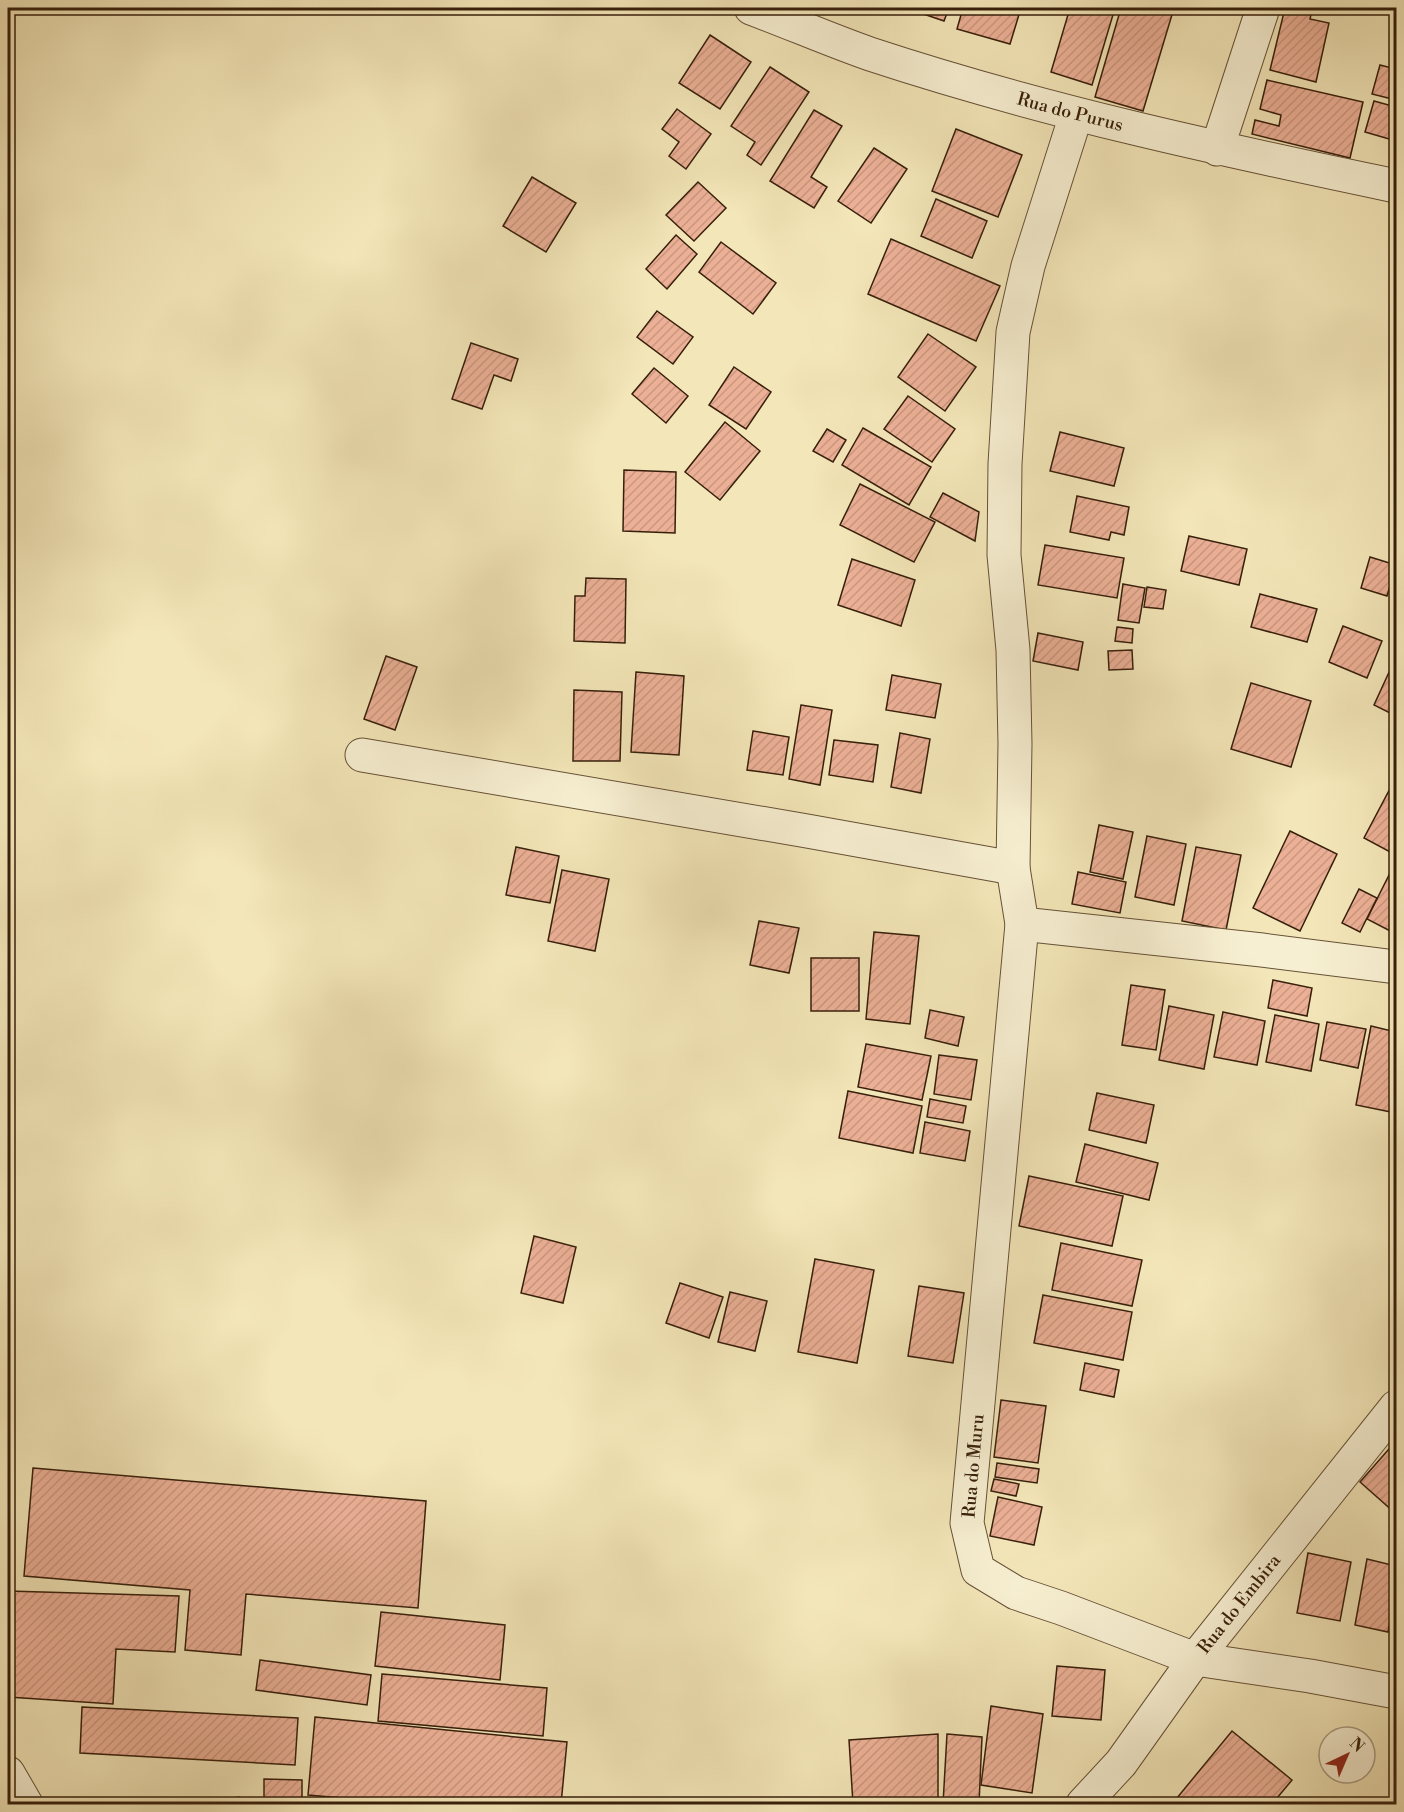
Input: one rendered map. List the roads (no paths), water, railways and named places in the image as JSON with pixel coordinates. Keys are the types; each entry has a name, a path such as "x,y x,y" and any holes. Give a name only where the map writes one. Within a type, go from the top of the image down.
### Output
{"street":[{"name":"Rua do Purus","path":"751,8 870,53 1076,115 1217,149 1396,186"},
{"path":"1217,149 1263,8"},
{"name":"Rua do Muru","path":"1076,115 1028,266 1013,332 1005,464 1004,555 1013,650 1015,744 1013,868 1022,924 967,1523 978,1570 1016,1593 1092,1619 1195,1659 1310,1676 1396,1692"},
{"path":"362,755 1013,868"},
{"path":"1022,924 1250,948 1396,967"},
{"name":"Rua do Embira","path":"1083,1804 1121,1763 1195,1659 1396,1407"},
{"path":"8,1773 26,1804"}]}
